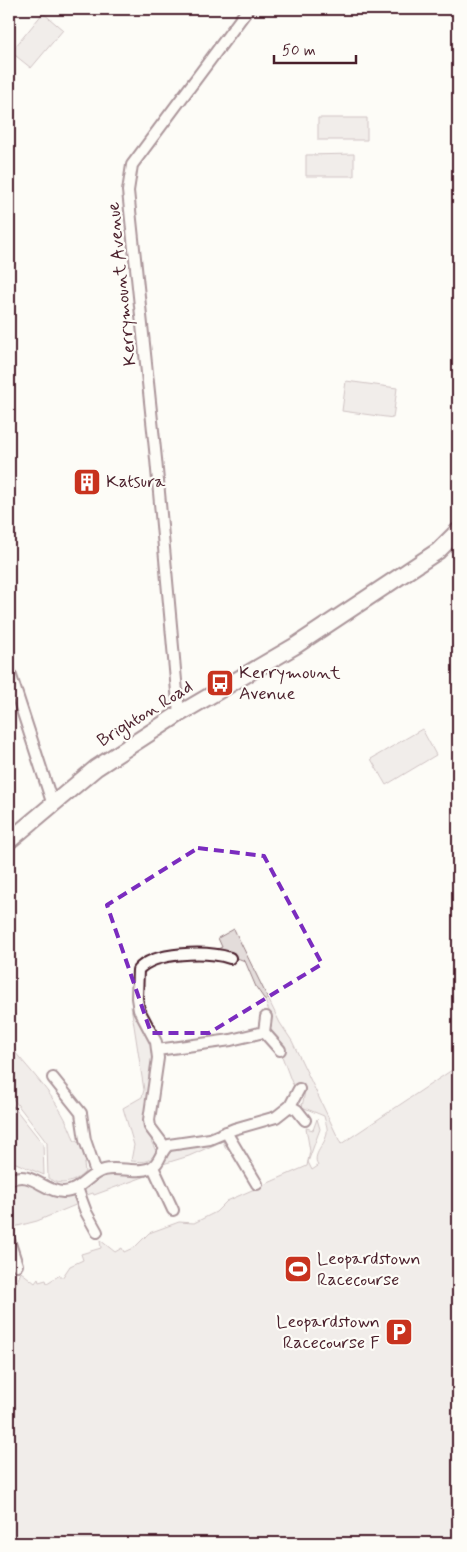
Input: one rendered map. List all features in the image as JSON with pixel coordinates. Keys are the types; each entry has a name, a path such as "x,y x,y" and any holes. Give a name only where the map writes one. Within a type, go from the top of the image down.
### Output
{"street":[{"name":"Kerrymount Avenue","path":"179,714 156,459 128,191 132,165 248,9"},
{"name":"Brighton Road","path":"9,841 52,802 96,768 179,714 295,646 438,551 458,531"},
{"path":"9,670 52,802"},
{"path":"165,1147 150,1127 149,1120 157,1073 157,1050 151,1031 139,1010 137,998 138,970 147,963 203,952 230,958"},
{"path":"266,1017 264,1032 280,1050"},
{"path":"157,1050 231,1040 264,1032"},
{"path":"53,1078 81,1113 85,1140 96,1172"},
{"path":"9,1180 32,1178 54,1190 63,1192 77,1188 96,1172 116,1168 141,1169 153,1166 165,1147 177,1143 202,1141 276,1117 290,1106 299,1089"},
{"path":"290,1106 298,1110 305,1120"},
{"path":"226,1132 257,1184"},
{"path":"153,1166 173,1210"},
{"path":"77,1188 86,1212 97,1232"},
{"path":"9,1240 17,1265"}],"highlighted area":[{"path":"198,848 264,856 322,964 209,1033 151,1033 107,905"}],"shaded area":[{"path":"43,13 63,30 31,68 11,52"},
{"path":"318,118 367,118 367,140 318,140"},
{"path":"354,154 354,176 306,176 306,155"},
{"path":"346,381 397,388 393,418 342,411"},
{"path":"422,729 436,755 386,785 371,759"},
{"name":"Leopardstown Racecourse","path":"234,929 280,1023 292,1041 341,1144 458,1066 458,1543 9,1543 9,1293 13,1291 21,1272 35,1283 38,1279 39,1282 46,1280 47,1283 60,1275 62,1278 70,1266 83,1260 81,1254 101,1248 100,1240 115,1252 122,1248 124,1252 135,1247 149,1233 179,1222 194,1223 216,1212 227,1201 307,1166 310,1151 306,1128 313,1130 317,1119 320,1129 308,1162 312,1170 318,1166 316,1157 326,1137 327,1130 324,1116 302,1107 305,1091 295,1087 292,1083 280,1051 285,1049 270,1033 271,1017 265,1000 256,987 245,961 216,950 222,947 218,938"},
{"path":"131,1006 134,1006 151,1044 154,1058 148,1133 153,1139 151,1141 156,1151 152,1158 143,1161 131,1161 134,1145 123,1108 142,1097 144,1090"},
{"path":"9,1045 54,1101 69,1126 74,1140 81,1144 87,1163 84,1164 85,1172 72,1181 63,1183 48,1178 47,1143 14,1100 9,1097"},
{"path":"9,1101 43,1144 44,1175 11,1161 9,1158"},
{"path":"222,1140 189,1156 163,1164 174,1149"},
{"path":"110,1173 149,1175 94,1195 93,1193 84,1196 84,1192 89,1184 97,1178"},
{"path":"15,1182 28,1182 71,1195 78,1204 37,1221 10,1228 9,1185"}],"place":[{"name":"Katsura","path":"87,482"},
{"name":"Kerrymount Avenue","path":"220,683"},
{"name":"Leopardstown Racecourse","path":"298,1269"},
{"name":"Leopardstown Racecourse F","path":"399,1332"}]}
